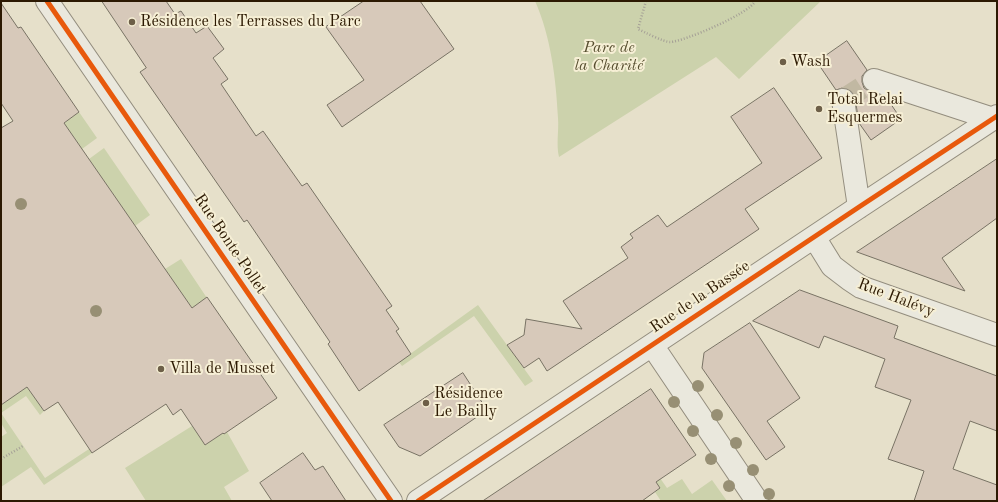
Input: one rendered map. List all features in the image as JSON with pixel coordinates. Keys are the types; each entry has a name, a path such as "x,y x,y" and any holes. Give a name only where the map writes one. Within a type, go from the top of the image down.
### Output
{"street":[{"name":"Rue Bonte Pollet","path":"47,1 391,501"},
{"path":"874,80 995,118"},
{"path":"843,100 859,206"},
{"name":"Rue de la Bassée","path":"418,501 859,206 995,118"},
{"name":"Rue Halévy","path":"814,236 832,266 861,287 997,335"},
{"path":"652,345 757,501"}],"path":[{"path":"646,1 638,29 669,42 700,33 736,16 754,5 755,1"},
{"path":"1,459 23,446"}],"green space":[{"name":"Parc de la Charité","path":"535,1 821,1 739,79 716,57 559,157 556,88 552,58 545,29"},
{"path":"79,112 97,138 82,149 64,123"},
{"path":"104,148 150,215 135,226 89,159"},
{"path":"181,259 207,298 192,308 165,269"},
{"path":"478,305 533,381 525,386 474,316 402,366 399,362"},
{"path":"27,387 44,411 40,415 26,396 1,413 1,405"},
{"path":"1,413 45,478 89,449 92,453 44,485 31,467 1,487 1,437 7,433 1,423"},
{"path":"192,426 205,445 227,432 249,471 224,487 232,501 146,501 125,468"},
{"path":"660,478 667,488 682,479 692,494 712,480 727,501 661,501 655,492 660,488 655,481"}],"building":[{"path":"102,1 166,1 175,14 181,11 196,33 207,26 224,49 213,58 228,79 221,84 256,136 263,131 302,186 307,183 392,306 386,310 399,329 396,331 411,354 359,391 328,344 330,342 247,220 244,222 140,72 146,68"},
{"path":"364,1 420,1 454,49 342,127 327,105 364,80 326,27"},
{"path":"1,3 18,28 21,27 79,112 64,123 192,308 207,297 277,398 205,445 181,409 173,415 166,404 92,453 58,402 44,411 27,387 1,405 1,128 13,121 1,103"},
{"path":"847,41 867,70 862,76 864,88 870,92 886,97 901,119 871,140 859,123 853,93 847,88 836,90 817,62"},
{"path":"774,88 822,158 745,209 759,229 547,371 539,358 524,368 507,345 524,335 526,319 582,329 563,301 628,258 621,247 633,238 630,234 658,215 667,227 762,163 731,117"},
{"path":"997,159 997,218 942,258 965,291 857,252"},
{"path":"800,290 898,326 894,338 997,376 997,431 970,421 953,469 997,485 997,501 914,501 924,471 888,459 911,400 875,387 885,359 824,336 819,348 753,321"},
{"path":"750,323 800,398 767,421 785,447 766,460 702,368 704,353"},
{"name":"Résidence Le Bailly","path":"463,373 487,410 420,456 399,447 384,425"},
{"path":"651,389 696,455 656,482 660,488 642,501 483,501"},
{"path":"303,453 315,470 323,466 346,501 272,501 260,483"}],"tunnel":[{"path":"843,100 874,80"}],"cycle path":[{"path":"47,1 391,501"},
{"path":"418,501 997,116"}],"place":[{"name":"Résidence les Terrasses du Parc","path":"132,22"},
{"name":"Wash","path":"783,62"},
{"name":"Total Relai Esquermes","path":"819,109"},
{"name":"Villa de Musset","path":"161,369"},
{"name":"Résidence Le Bailly","path":"426,403"}]}
